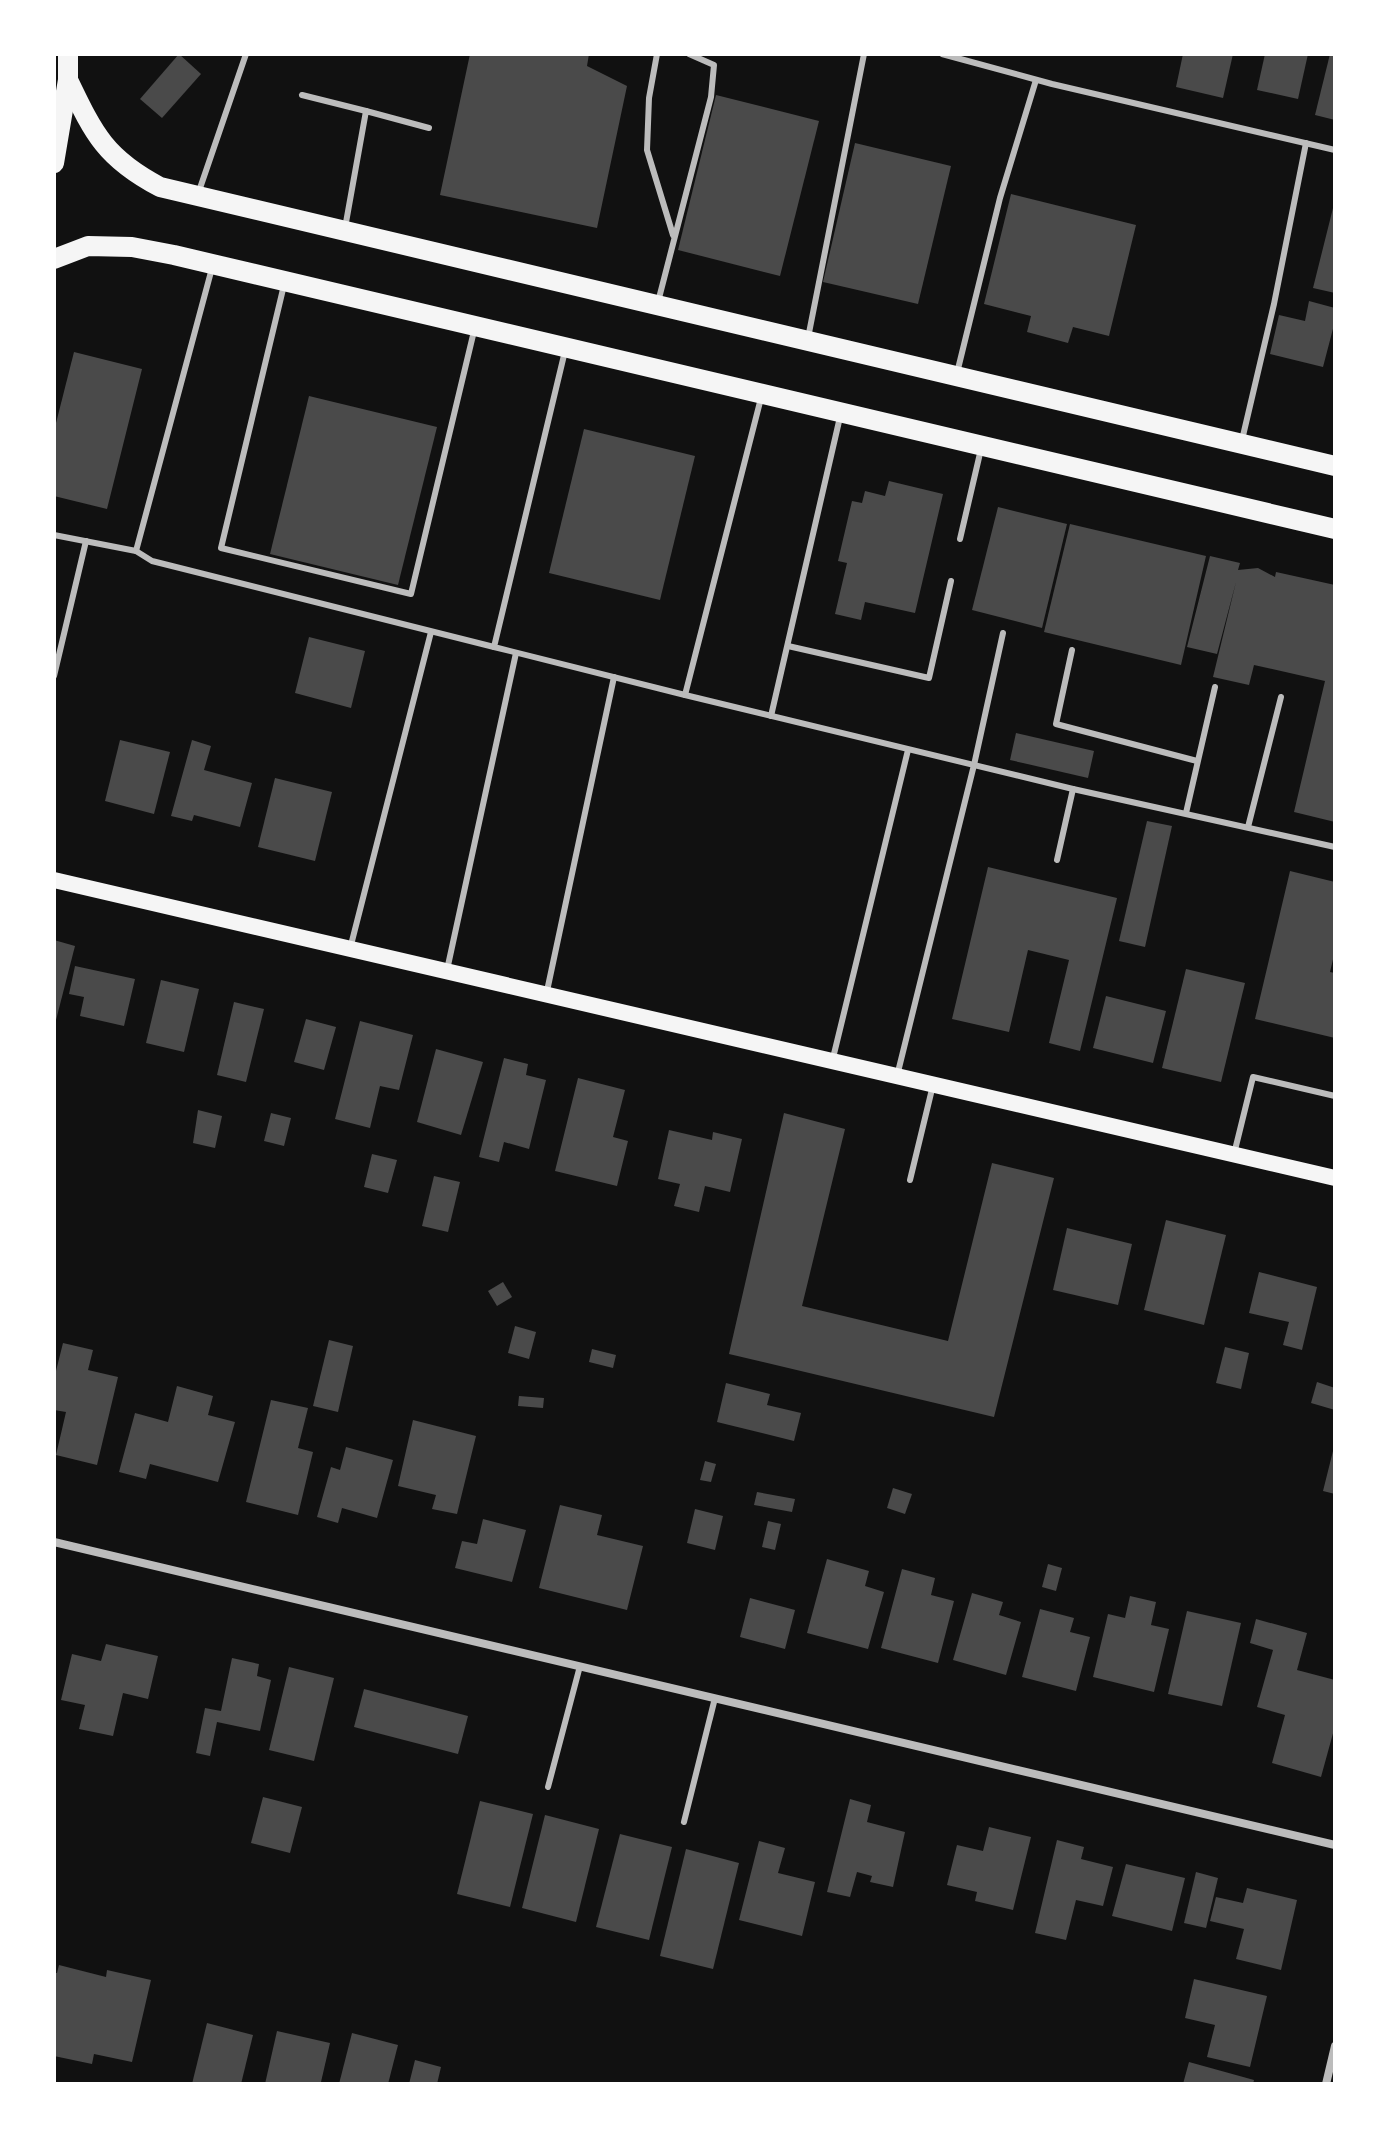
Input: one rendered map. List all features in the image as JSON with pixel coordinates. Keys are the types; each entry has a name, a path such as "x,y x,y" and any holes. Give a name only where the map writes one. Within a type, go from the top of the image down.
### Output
{"main road":[{"path":"54,160 68,80 68,54"},
{"path":"68,80 87,120 103,144 130,171 160,187 1335,466"},
{"path":"54,259 88,246 132,247 213,264 1335,529"},
{"path":"54,880 1335,1178"}],"street":[{"path":"54,1542 1335,1845"},
{"path":"1326,2084 1335,2046"}],"lane":[{"path":"197,197 246,54"},
{"path":"657,54 649,98 647,150 675,239"},
{"path":"658,305 711,97 714,65 689,54"},
{"path":"807,341 864,54"},
{"path":"942,54 1036,80 1335,150"},
{"path":"956,376 1000,198 1036,80"},
{"path":"302,95 429,128"},
{"path":"345,231 366,111"},
{"path":"1241,443 1274,304 1306,143"},
{"path":"136,551 213,264"},
{"path":"285,282 221,548 411,594 476,327"},
{"path":"494,647 566,348"},
{"path":"685,695 762,394"},
{"path":"771,716 841,413"},
{"path":"960,539 982,446"},
{"path":"54,535 136,551 152,561 908,750 1335,847"},
{"path":"54,676 86,541"},
{"path":"788,646 929,678 951,581"},
{"path":"350,949 431,632"},
{"path":"897,1076 974,765 1003,633"},
{"path":"1072,650 1056,724 1197,761"},
{"path":"447,972 516,653"},
{"path":"546,995 614,677"},
{"path":"1186,813 1215,687"},
{"path":"1248,827 1281,697"},
{"path":"832,1061 908,750"},
{"path":"1057,860 1073,789"},
{"path":"1234,1154 1253,1077 1335,1096"},
{"path":"910,1180 933,1085"},
{"path":"548,1787 580,1666"},
{"path":"684,1822 715,1698"}],"building":[{"path":"179,54 201,74 162,118 140,99"},
{"path":"470,54 589,54 587,66 627,86 597,228 440,195"},
{"path":"1183,54 1233,54 1223,98 1176,87"},
{"path":"1265,54 1308,54 1298,99 1257,90"},
{"path":"1330,54 1335,54 1335,120 1315,115"},
{"path":"716,95 819,121 780,276 678,250"},
{"path":"855,143 951,166 918,304 823,282"},
{"path":"1011,194 1136,225 1109,336 1073,327 1068,343 1027,332 1031,316 984,304"},
{"path":"1335,204 1335,293 1313,288"},
{"path":"1309,301 1335,308 1335,321 1323,367 1270,354 1279,315 1305,321"},
{"path":"74,352 142,369 107,509 54,496 54,431"},
{"path":"309,396 437,427 398,585 270,554"},
{"path":"584,429 695,456 660,600 549,573"},
{"path":"889,481 943,494 915,613 865,602 861,620 835,614 847,563 838,561 852,501 862,503 865,491 885,496"},
{"path":"998,507 1067,524 1042,628 972,610"},
{"path":"1070,524 1206,556 1181,665 1044,632"},
{"path":"1210,556 1240,563 1238,570 1258,568 1275,577 1276,572 1335,585 1335,822 1294,812 1325,681 1254,665 1249,685 1213,677 1236,582 1217,654 1187,647"},
{"path":"309,637 365,651 351,708 295,693"},
{"path":"1016,733 1094,751 1088,778 1010,760"},
{"path":"120,740 170,752 154,814 105,801"},
{"path":"192,740 211,746 204,770 252,783 240,827 194,815 192,821 171,816"},
{"path":"275,778 332,792 315,861 258,847"},
{"path":"1147,821 1172,826 1145,947 1119,941"},
{"path":"988,867 1117,898 1080,1051 1049,1043 1069,960 1028,950 1009,1032 952,1019"},
{"path":"1290,871 1335,882 1335,951 1330,972 1335,973 1335,1038 1255,1019"},
{"path":"54,940 75,946 55,1024 54,1024"},
{"path":"75,966 135,979 124,1026 80,1016 84,997 69,994"},
{"path":"1186,969 1245,983 1221,1082 1162,1068"},
{"path":"161,980 199,989 184,1052 146,1043"},
{"path":"1106,996 1166,1011 1153,1063 1093,1048"},
{"path":"234,1002 264,1009 246,1082 217,1075"},
{"path":"306,1019 336,1027 324,1070 294,1062"},
{"path":"360,1021 413,1035 399,1090 380,1086 370,1128 335,1119"},
{"path":"436,1049 483,1062 461,1135 417,1122"},
{"path":"504,1058 528,1064 526,1075 546,1080 529,1149 504,1142 499,1162 479,1157"},
{"path":"578,1078 625,1090 613,1137 628,1141 617,1186 555,1171"},
{"path":"198,1110 222,1116 215,1148 193,1143"},
{"path":"271,1113 291,1118 284,1146 264,1141"},
{"path":"784,1113 845,1129 802,1306 948,1341 992,1163 1054,1178 994,1417 729,1354"},
{"path":"669,1130 712,1140 713,1132 742,1139 730,1192 705,1186 699,1212 674,1206 680,1184 658,1179"},
{"path":"372,1154 397,1160 388,1193 364,1187"},
{"path":"434,1176 460,1182 448,1232 422,1226"},
{"path":"1166,1220 1226,1235 1204,1325 1144,1310"},
{"path":"1067,1228 1132,1244 1118,1305 1053,1290"},
{"path":"1259,1272 1317,1287 1302,1350 1283,1345 1289,1322 1249,1313"},
{"path":"503,1282 512,1297 497,1306 488,1291"},
{"path":"515,1326 536,1332 529,1359 508,1353"},
{"path":"329,1340 353,1346 338,1412 313,1406"},
{"path":"63,1343 93,1350 88,1370 118,1377 97,1465 56,1455 66,1412 54,1410 54,1379"},
{"path":"1225,1347 1249,1353 1241,1389 1216,1383"},
{"path":"592,1349 616,1355 613,1368 589,1362"},
{"path":"1317,1382 1335,1388 1335,1410 1311,1403"},
{"path":"726,1383 770,1394 767,1405 801,1413 794,1441 717,1422"},
{"path":"177,1386 213,1396 208,1415 235,1422 218,1482 150,1464 146,1479 119,1472 135,1413 168,1422"},
{"path":"519,1396 544,1398 543,1408 518,1406"},
{"path":"271,1400 308,1408 298,1448 313,1452 298,1515 246,1502"},
{"path":"413,1420 476,1436 457,1514 432,1509 436,1495 398,1486"},
{"path":"346,1447 393,1460 377,1518 342,1508 338,1523 317,1517 331,1467 340,1470"},
{"path":"1335,1447 1335,1494 1323,1491"},
{"path":"705,1461 716,1464 711,1482 700,1480"},
{"path":"893,1488 912,1494 905,1514 887,1508"},
{"path":"757,1492 795,1499 792,1512 754,1505"},
{"path":"560,1505 602,1515 597,1535 643,1546 627,1610 539,1588"},
{"path":"695,1509 723,1516 715,1550 687,1543"},
{"path":"483,1519 526,1530 512,1582 455,1568 462,1541 477,1544"},
{"path":"768,1521 781,1524 775,1550 762,1547"},
{"path":"827,1559 869,1571 865,1586 884,1592 868,1649 807,1633"},
{"path":"1048,1564 1062,1568 1056,1591 1042,1587"},
{"path":"902,1569 935,1578 931,1595 954,1601 938,1663 881,1648"},
{"path":"972,1593 1003,1602 999,1615 1021,1622 1006,1675 953,1660"},
{"path":"1130,1596 1156,1602 1151,1625 1169,1629 1154,1692 1093,1677 1108,1614 1125,1618"},
{"path":"750,1598 795,1610 785,1649 740,1637"},
{"path":"1040,1609 1074,1618 1070,1632 1090,1637 1076,1691 1022,1677"},
{"path":"1187,1611 1241,1623 1222,1706 1168,1694"},
{"path":"1256,1619 1307,1633 1297,1670 1335,1680 1335,1726 1321,1777 1272,1763 1285,1715 1257,1707 1273,1650 1250,1643"},
{"path":"106,1644 158,1656 148,1699 123,1693 113,1736 79,1729 85,1705 61,1700 72,1654 101,1661"},
{"path":"232,1658 259,1664 257,1676 271,1680 260,1731 217,1722 210,1756 196,1753 205,1708 221,1711"},
{"path":"289,1667 334,1678 314,1761 269,1750"},
{"path":"364,1689 468,1716 458,1754 354,1727"},
{"path":"263,1797 302,1807 290,1853 251,1843"},
{"path":"850,1799 871,1805 867,1822 905,1832 893,1887 870,1882 872,1876 857,1872 850,1897 827,1892"},
{"path":"480,1801 533,1814 510,1907 457,1894"},
{"path":"545,1815 599,1829 576,1922 522,1908"},
{"path":"989,1827 1031,1837 1013,1910 975,1901 977,1892 947,1885 957,1845 983,1851"},
{"path":"620,1834 672,1847 649,1940 596,1927"},
{"path":"1057,1840 1084,1847 1081,1859 1113,1867 1103,1906 1076,1900 1066,1940 1035,1933"},
{"path":"759,1841 785,1848 778,1873 815,1882 802,1936 739,1920"},
{"path":"686,1849 739,1863 713,1969 660,1956"},
{"path":"1126,1864 1185,1878 1172,1931 1112,1916"},
{"path":"1196,1872 1218,1878 1206,1928 1184,1923"},
{"path":"1247,1888 1297,1900 1281,1970 1236,1959 1244,1929 1210,1921 1216,1897 1243,1903"},
{"path":"59,1965 106,1977 107,1970 151,1980 132,2062 94,2054 92,2064 54,2056 54,1973 57,1973"},
{"path":"1194,1979 1267,1996 1250,2067 1207,2057 1215,2025 1185,2018"},
{"path":"207,2023 253,2035 241,2084 192,2084"},
{"path":"277,2031 330,2043 321,2082 265,2084"},
{"path":"352,2033 398,2045 388,2084 339,2084"},
{"path":"415,2060 441,2067 437,2084 409,2084"},
{"path":"1189,2062 1254,2080 1253,2084 1183,2084"}]}
